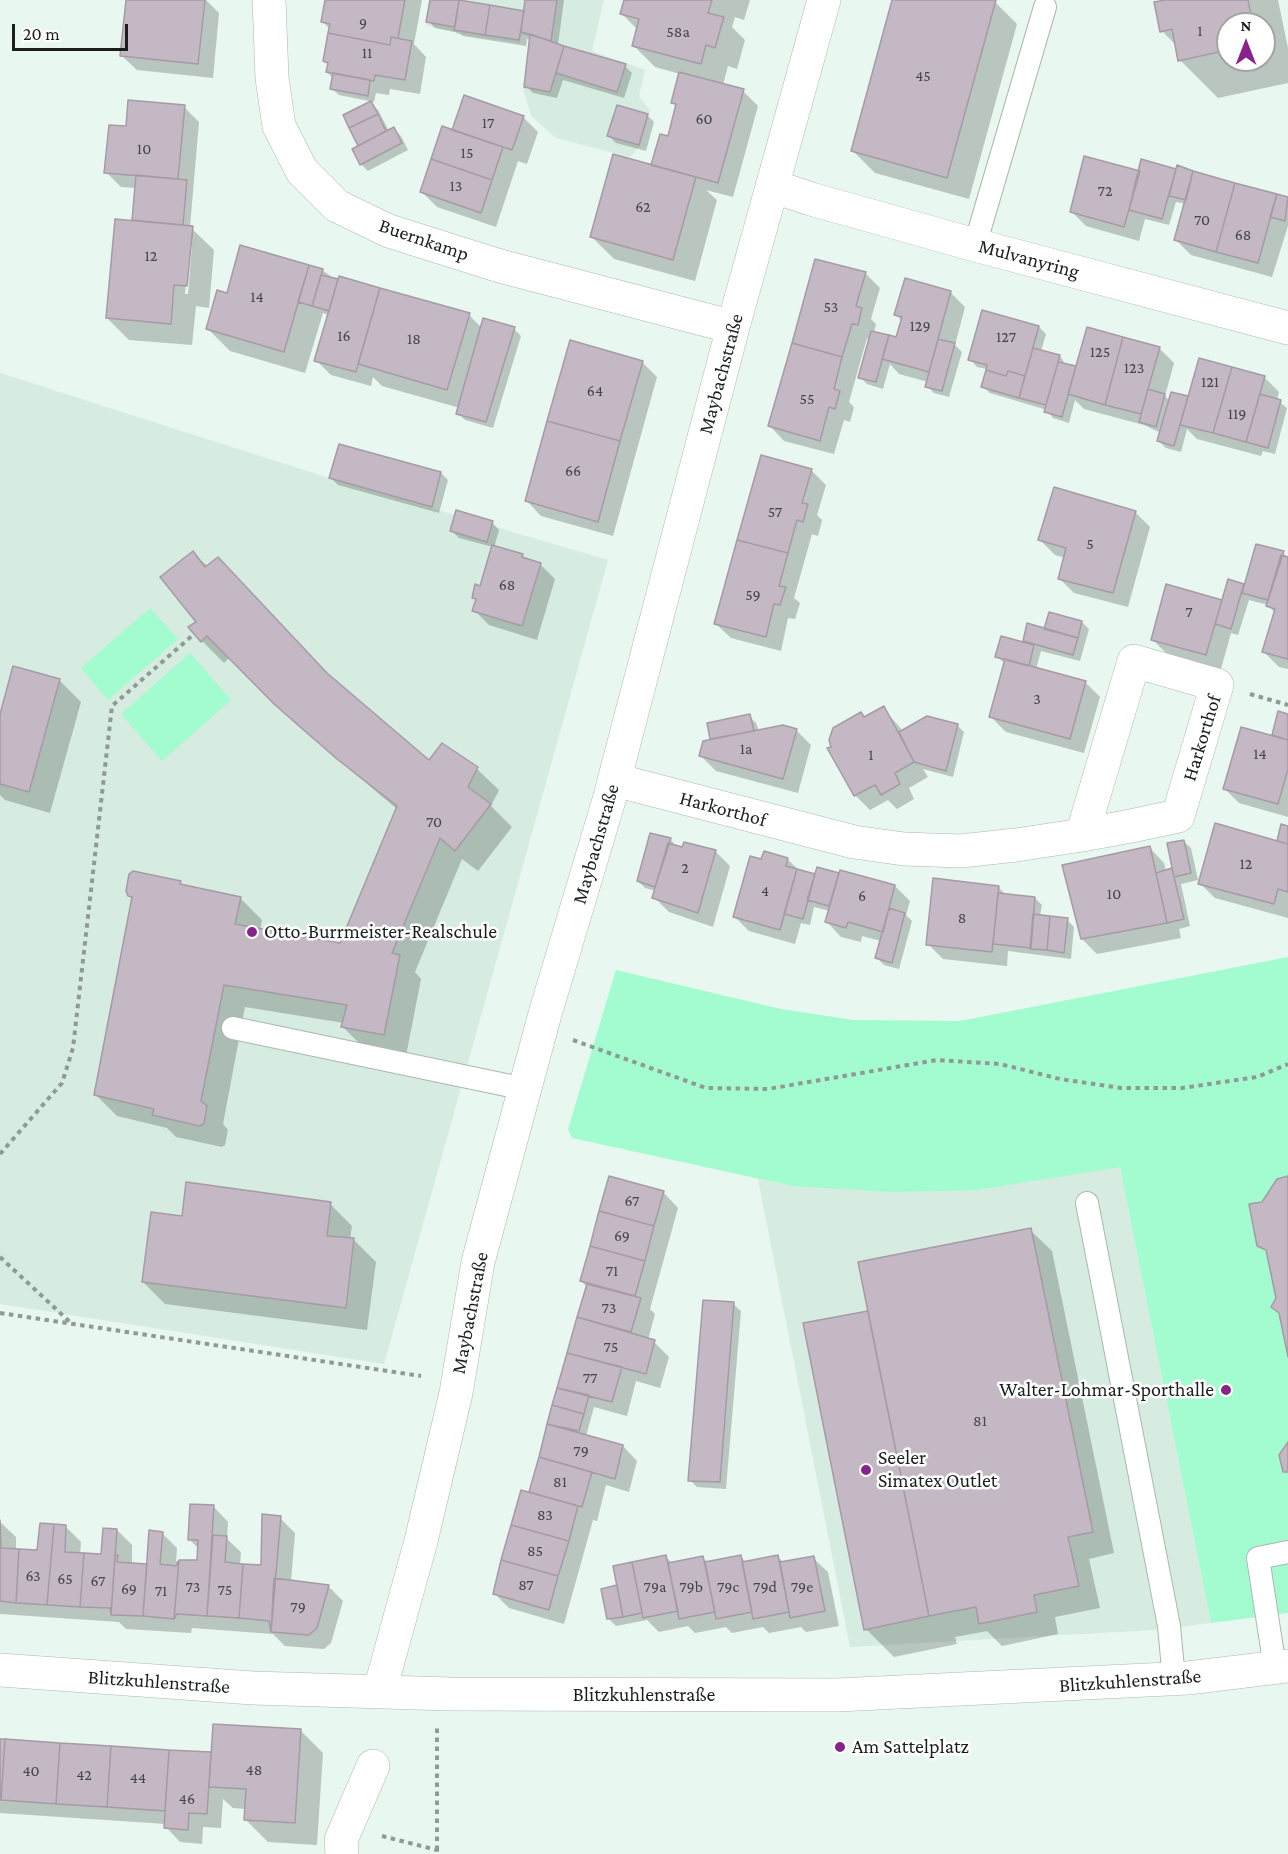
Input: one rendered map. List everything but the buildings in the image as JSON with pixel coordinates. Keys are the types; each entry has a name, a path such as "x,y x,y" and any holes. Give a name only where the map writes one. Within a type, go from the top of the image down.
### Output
{"street":[{"name":"Buernkamp","path":"269,0 272,78 279,126 302,171 337,206 389,231 500,266 733,327"},
{"name":"Maybachstraße","path":"380,1690 421,1541 458,1381 478,1262 542,1029 615,780 733,327 824,0"},
{"name":"Mulvanyring","path":"772,186 975,245 1288,328"},
{"name":"Harkorthof","path":"615,780 802,831 904,849 961,850 1016,845 1082,835 1178,816 1217,686 1134,661 1082,835"},
{"name":"Blitzkuhlenstraße","path":"0,1670 253,1688 438,1693 837,1695 1174,1679 1281,1667"},
{"path":"344,1840 373,1766"}],"lane":[{"path":"975,245 1045,7"},
{"path":"233,1028 525,1089"},
{"path":"1087,1203 1169,1626 1174,1679"},
{"path":"1281,1667 1258,1558 1288,1552"}],"path":[{"path":"0,1154 62,1083 73,1047 112,706 194,634"},
{"path":"542,1029 706,1088 768,1089 937,1060 1000,1064 1060,1079 1121,1088 1182,1088 1257,1077 1288,1064"},
{"path":"0,1257 72,1323"},
{"path":"0,1313 458,1381"},
{"path":"344,1840 437,1852 438,1693"}],"shaded area":[{"path":"432,0 604,0 592,51 645,70 639,96 650,111 640,146 630,157 556,138 531,116 523,88 529,36 521,35 520,43 456,34 456,32 426,25"},
{"name":"Otto-Burrmeister-Realschule","path":"0,373 329,478 608,560 384,1364 0,1304"},
{"path":"1120,1166 1211,1623 1154,1630 850,1647 758,1179 792,1186 978,1190"}],"green space":[{"path":"150,608 178,639 108,700 81,668"},
{"path":"190,653 231,700 162,761 121,714"},
{"path":"1288,957 1288,1613 1211,1623 1120,1167 978,1190 891,1192 792,1186 572,1138 568,1129 616,970 781,1009 854,1020 960,1021"}],"place":[{"name":"Otto-Burrmeister-Realschule","path":"252,932"},
{"name":"Walter-Lohmar-Sporthalle","path":"1226,1390"},
{"name":"Seeler Simatex Outlet","path":"866,1470"},
{"name":"Am Sattelplatz","path":"840,1747"}]}
